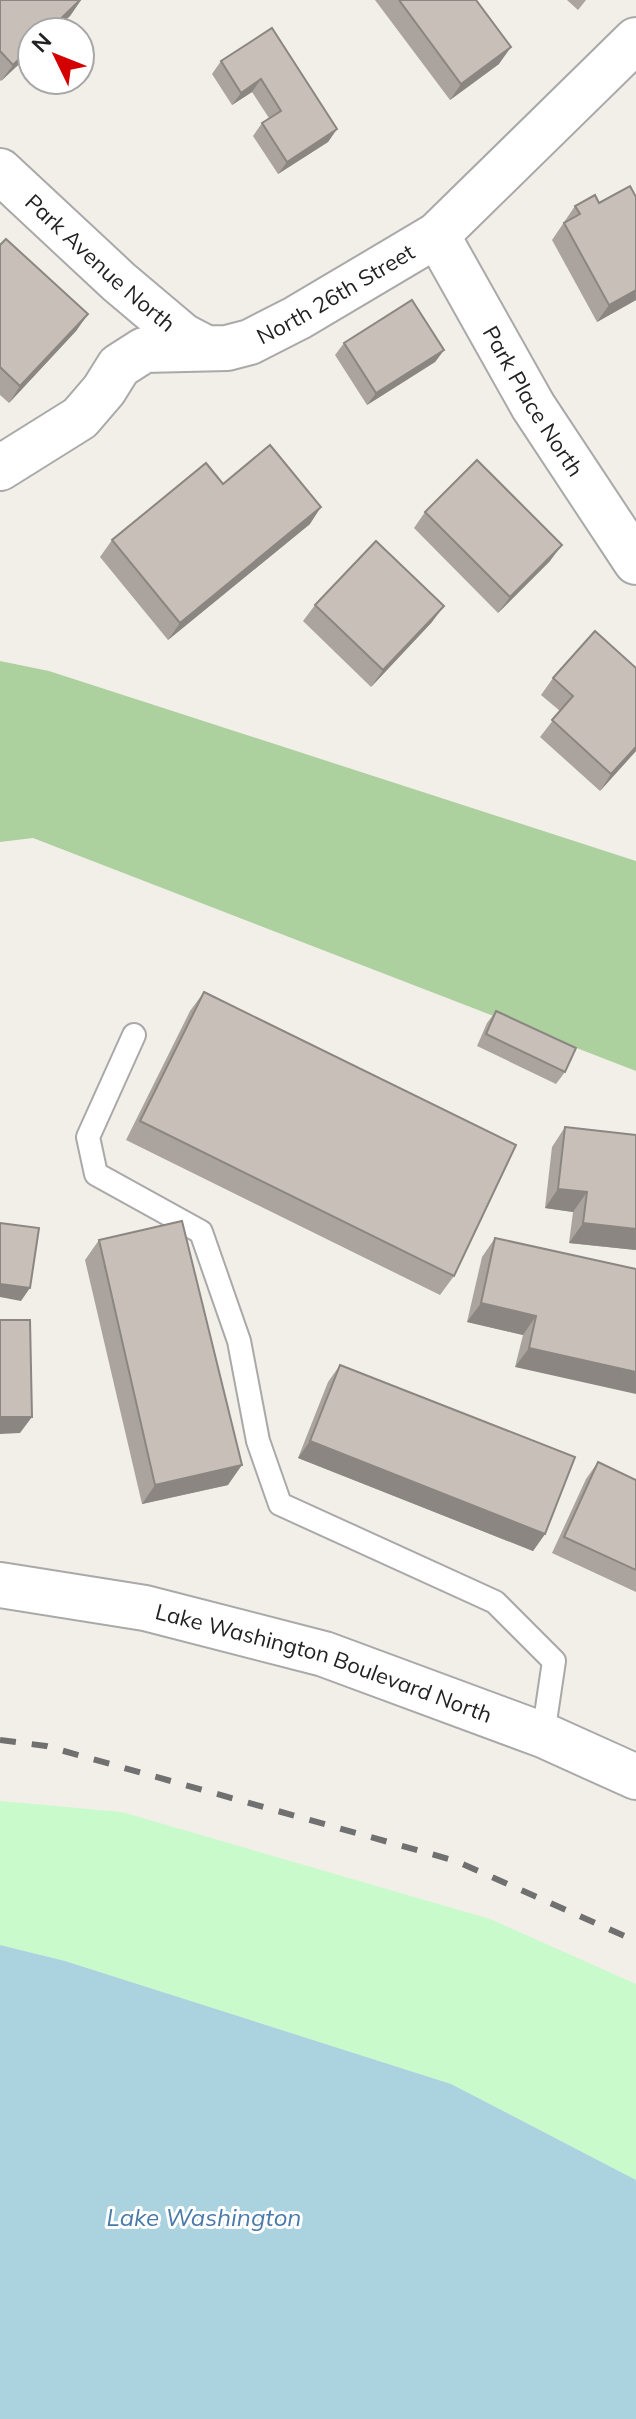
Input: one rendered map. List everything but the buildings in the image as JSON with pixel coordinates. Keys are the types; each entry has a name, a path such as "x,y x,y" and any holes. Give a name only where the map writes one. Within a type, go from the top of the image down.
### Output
{"street":[{"name":"North 26th Street","path":"0,468 80,418 104,390 119,366 144,350 227,348 250,342 297,318 437,235 636,40"},
{"name":"Park Avenue North","path":"0,171 119,282 183,336 204,347"},
{"name":"Park Place North","path":"437,235 533,406 636,562"},
{"name":"Lake Washington Boulevard North","path":"0,1585 145,1608 324,1654 543,1735 636,1777"}],"lane":[{"path":"134,1035 88,1137 96,1174 201,1232 239,1341 258,1441 280,1504 495,1602 554,1661 543,1735"}],"green space":[{"path":"0,661 49,671 636,861 636,1071 33,838 0,842"},
{"path":"0,1801 122,1812 490,1919 636,1984 636,2180 451,2084 65,1961 0,1945"}],"water":[{"name":"Lake Washington","path":"0,1945 65,1961 451,2084 636,2180 636,2419 0,2419"}],"railway":[{"path":"0,1740 46,1746 456,1861 636,1941"}]}
